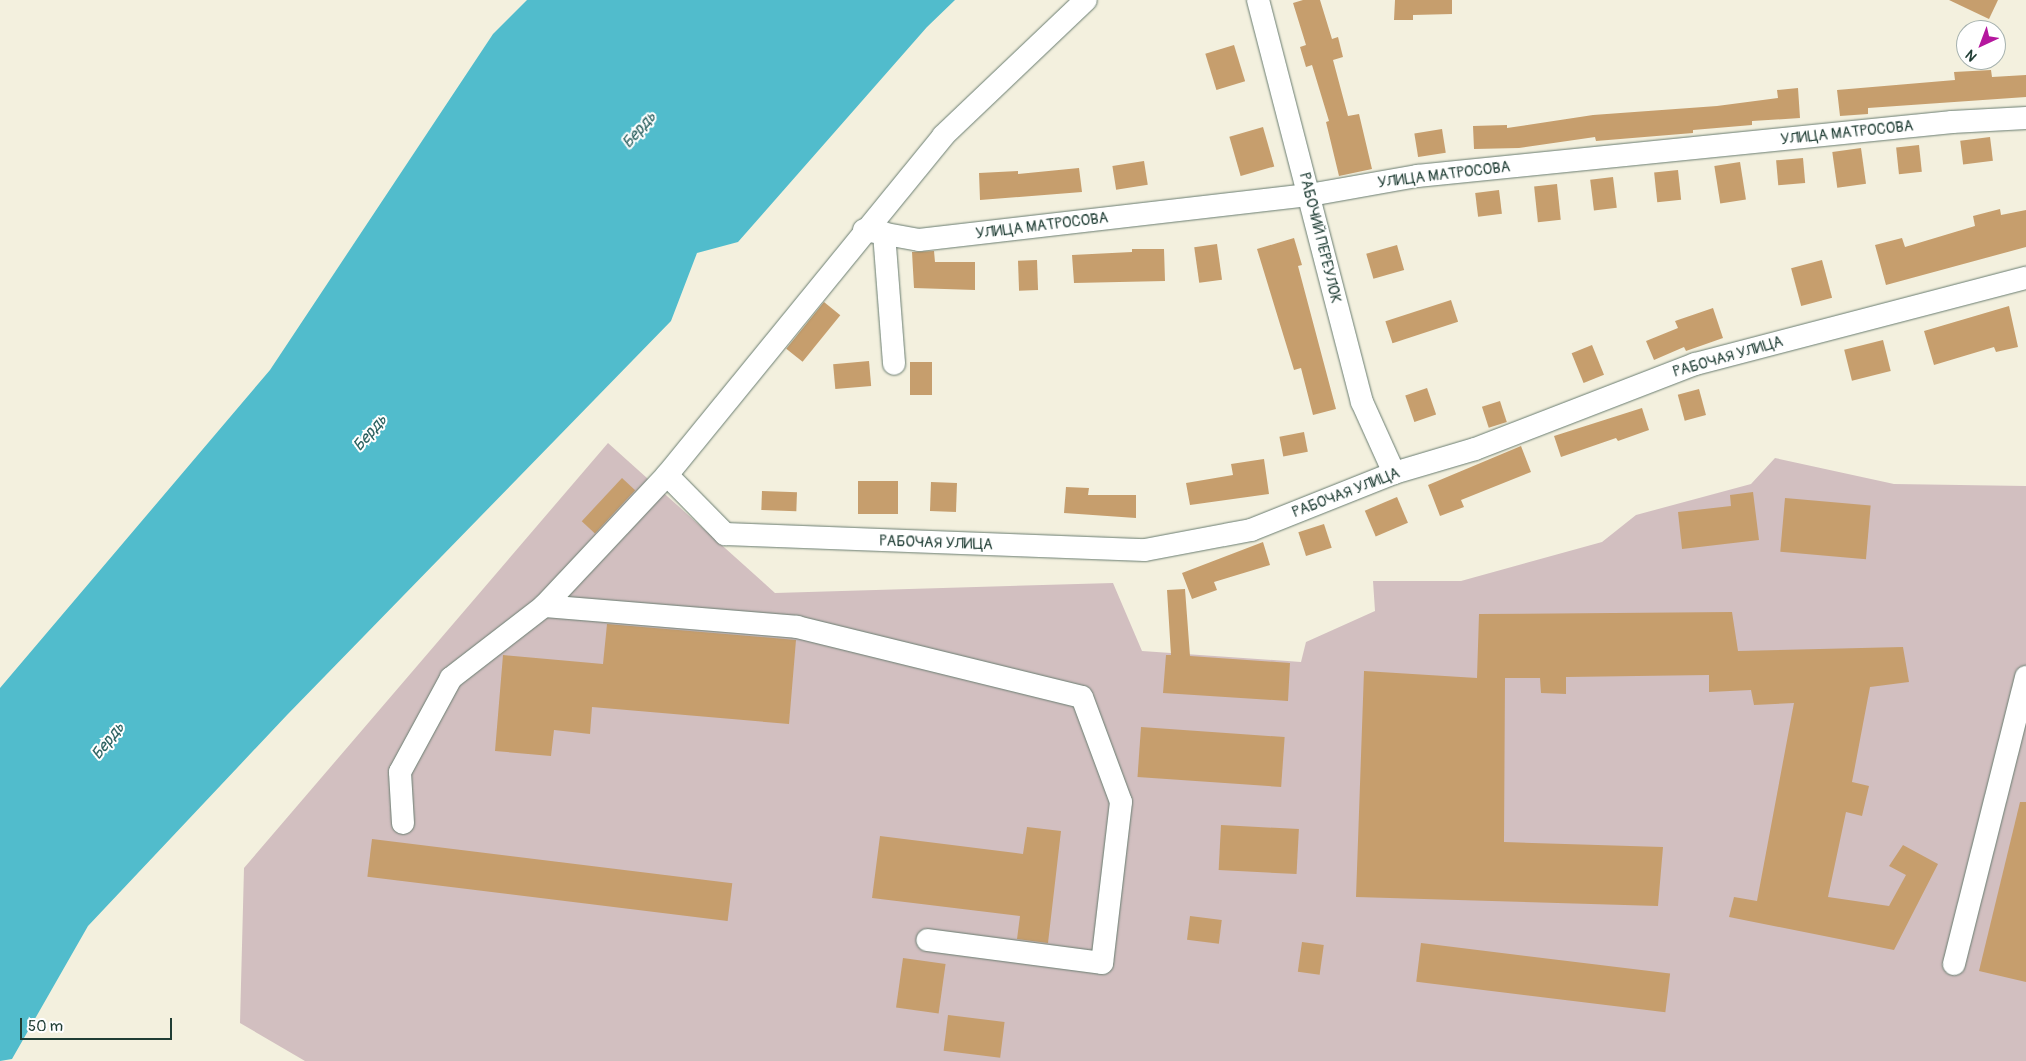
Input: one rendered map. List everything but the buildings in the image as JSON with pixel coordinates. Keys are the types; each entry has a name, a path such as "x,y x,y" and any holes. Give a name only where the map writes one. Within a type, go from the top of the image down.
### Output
{"street":[{"path":"403,823 400,772 451,678 544,606 666,475 874,231 943,136 1086,0"},
{"name":"РАБОЧИЙ ПЕРЕУЛОК","path":"1258,0 1310,195 1320,243 1362,402 1394,473"},
{"name":"УЛИЦА МАТРОСОВА","path":"874,231 919,240 1310,195 1417,176 1933,124 2026,118"},
{"path":"874,231 894,364"},
{"name":"РАБОЧАЯ УЛИЦА","path":"666,475 725,534 1145,550 1251,530 1394,473 1475,449 1695,364 2026,278"},
{"path":"544,606 797,627 1082,697 1121,802 1102,963 928,940"},
{"path":"1954,964 2026,677"}],"shaded area":[{"path":"608,443 775,593 1113,583 1142,651 1301,662 1306,642 1375,611 1373,581 1461,581 1602,542 1636,515 1751,484 1775,458 1894,484 2026,486 2026,1061 305,1061 240,1023 244,868"}],"water":[{"name":"Бердь","path":"527,0 955,0 927,27 738,242 697,253 671,321 287,715 88,926 12,1059 0,1061 0,688 270,370 493,34"}]}
